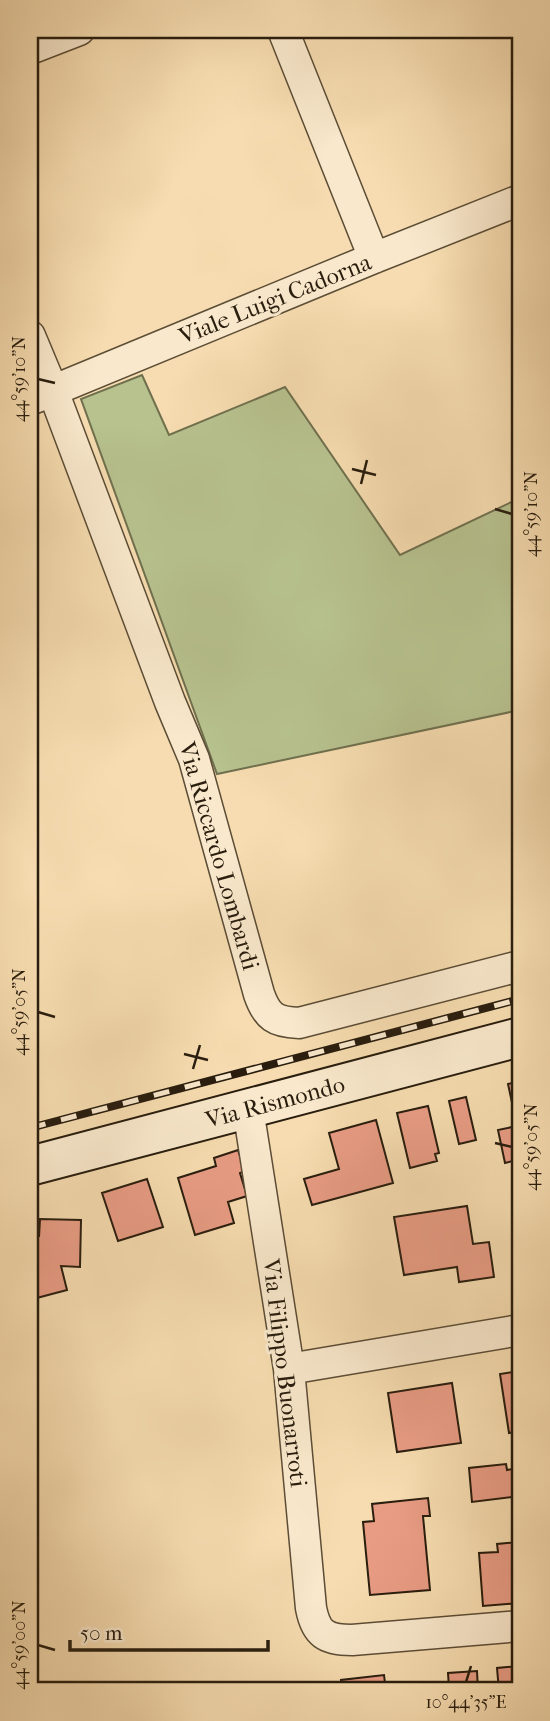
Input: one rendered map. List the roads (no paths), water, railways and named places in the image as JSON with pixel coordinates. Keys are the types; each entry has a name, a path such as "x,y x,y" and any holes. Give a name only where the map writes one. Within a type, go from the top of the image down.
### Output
{"street":[{"path":"30,49 79,30"},
{"path":"283,30 374,258"},
{"name":"Viale Luigi Cadorna","path":"41,396 520,200"},
{"name":"Via Riccardo Lombardi","path":"30,336 41,396 194,759 259,994 270,1015 284,1022 299,1023 520,966"},
{"name":"Via Rismondo","path":"30,1166 520,1037"},
{"name":"Via Filippo Buonarroti","path":"248,1109 289,1369 311,1608 318,1628 323,1635 352,1640 520,1626"},
{"path":"289,1369 520,1331"}],"railway":[{"path":"30,1128 520,999"}]}
